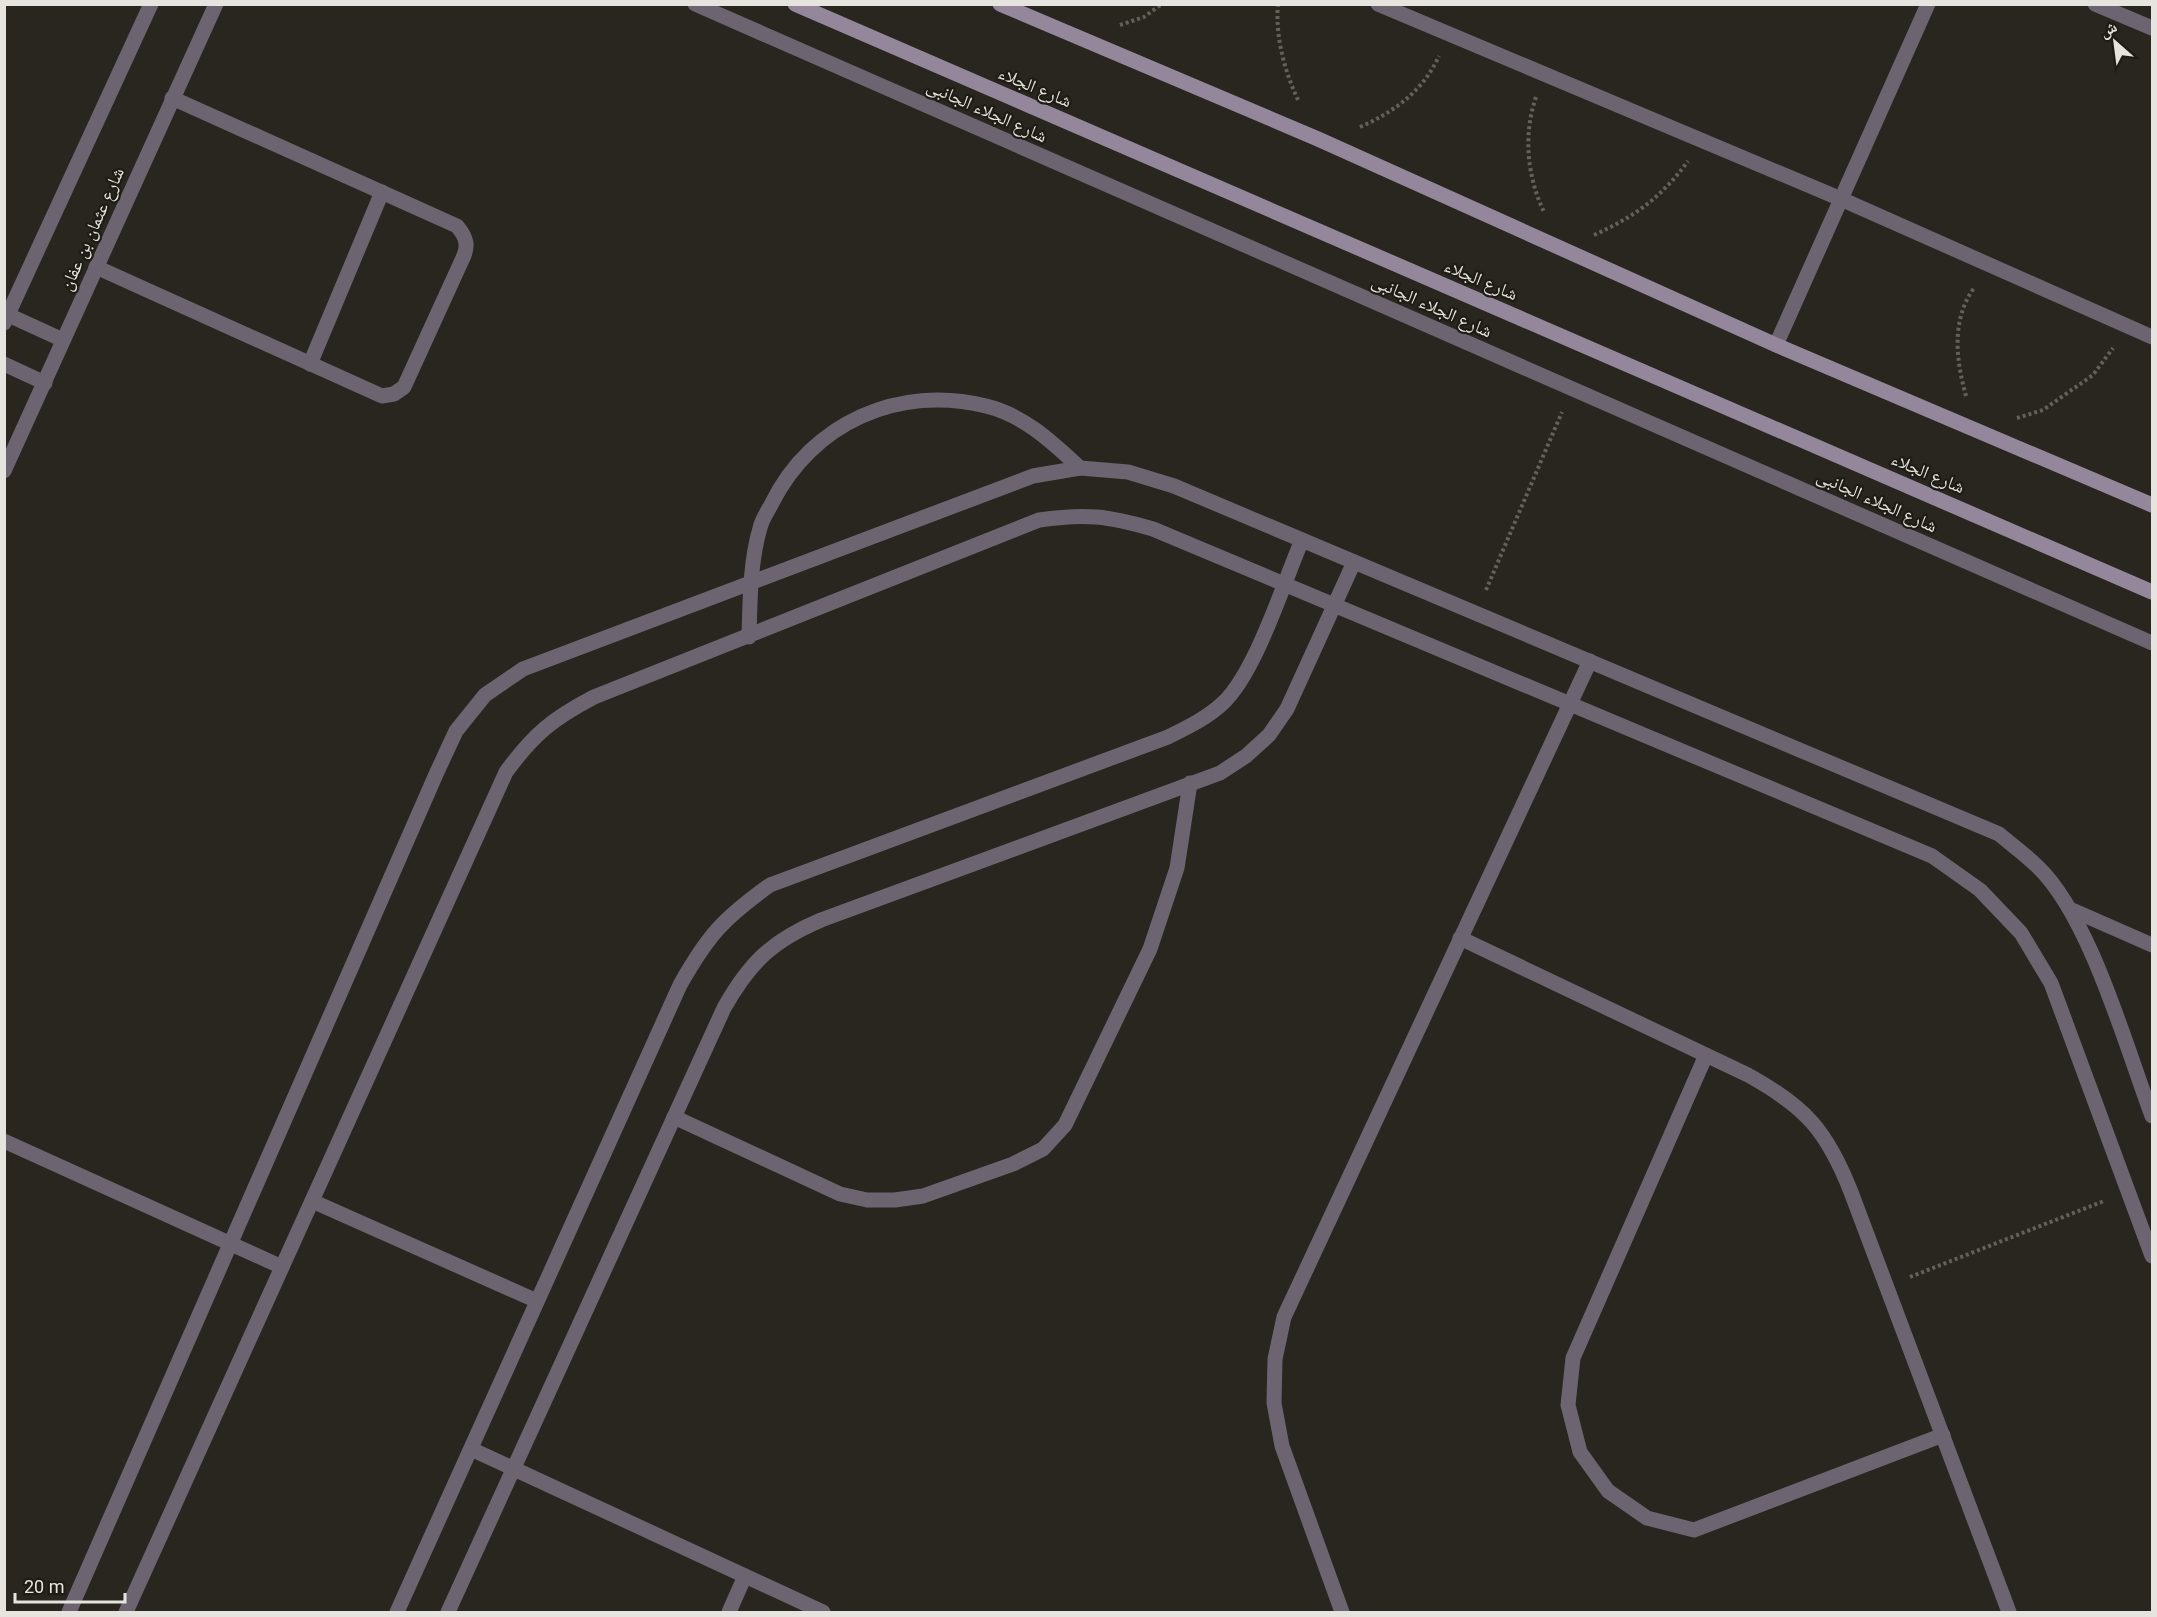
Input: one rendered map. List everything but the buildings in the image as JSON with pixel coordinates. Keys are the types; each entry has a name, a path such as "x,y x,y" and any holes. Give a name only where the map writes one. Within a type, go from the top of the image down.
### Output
{"street":[{"path":"63,340 6,317 151,4"},
{"name":"شارع عثمان بن عفان","path":"4,471 216,4"},
{"name":"شارع الجلاء الجانبى","path":"695,4 2152,643"},
{"name":"شارع الجلاء","path":"795,4 2152,592"},
{"path":"1000,4 1318,140 1776,345 2152,505"},
{"path":"1378,4 1841,199 2152,337"},
{"path":"1776,345 1928,4"},
{"path":"2095,4 2152,28"},
{"path":"96,267 382,396 394,394 404,387 467,249 465,236 457,226 172,98"},
{"path":"310,364 382,192"},
{"path":"4,364 45,383"},
{"path":"749,637 751,582 760,527 785,476 825,435 875,409 931,398 987,406 1039,430 1080,468"},
{"path":"69,1612 456,730 485,695 523,669 1033,476 1080,468 1128,472 1174,486 1999,834 2039,867 2070,909 2096,964 2152,1116"},
{"path":"126,1612 506,772 529,741 559,715 594,697 1039,520 1076,514 1114,517 1153,529 1932,856 1980,890 2020,933 2051,984 2152,1256"},
{"path":"397,1612 680,985 702,946 732,912 770,885 803,870 1168,737 1198,723 1224,703 1245,677 1302,540"},
{"path":"448,1612 723,1008 740,979 763,953 790,933 1220,773 1246,756 1269,735 1287,709 1354,562"},
{"path":"1342,1612 1281,1446 1274,1403 1275,1359 1284,1317 1590,661"},
{"path":"674,1117 840,1194 867,1200 895,1200 923,1196 1013,1164 1042,1149 1065,1125 1150,949 1177,868 1190,783"},
{"path":"2070,909 2152,945"},
{"path":"1460,938 1706,1055 1783,1095 1813,1122 1836,1154 2009,1612"},
{"path":"1706,1055 1573,1358 1568,1405 1580,1452 1608,1491 1647,1518 1694,1530 1943,1435"},
{"path":"4,1141 282,1267"},
{"path":"312,1201 537,1301"},
{"path":"471,1449 824,1612"},
{"path":"729,1612 745,1576"}],"path":[{"path":"1278,4 1276,24 1289,82 1318,140 1362,127 1401,106 1431,74 1450,35"},
{"path":"1544,74 1529,117 1528,162 1541,205 1562,249 1621,223 1668,188 1703,141"},
{"path":"1991,265 1970,293 1959,327 1957,361 1966,395 1980,430 2043,410 2093,375 2129,327"},
{"path":"1476,613 1572,388"},
{"path":"1887,1286 2128,1192"}]}
